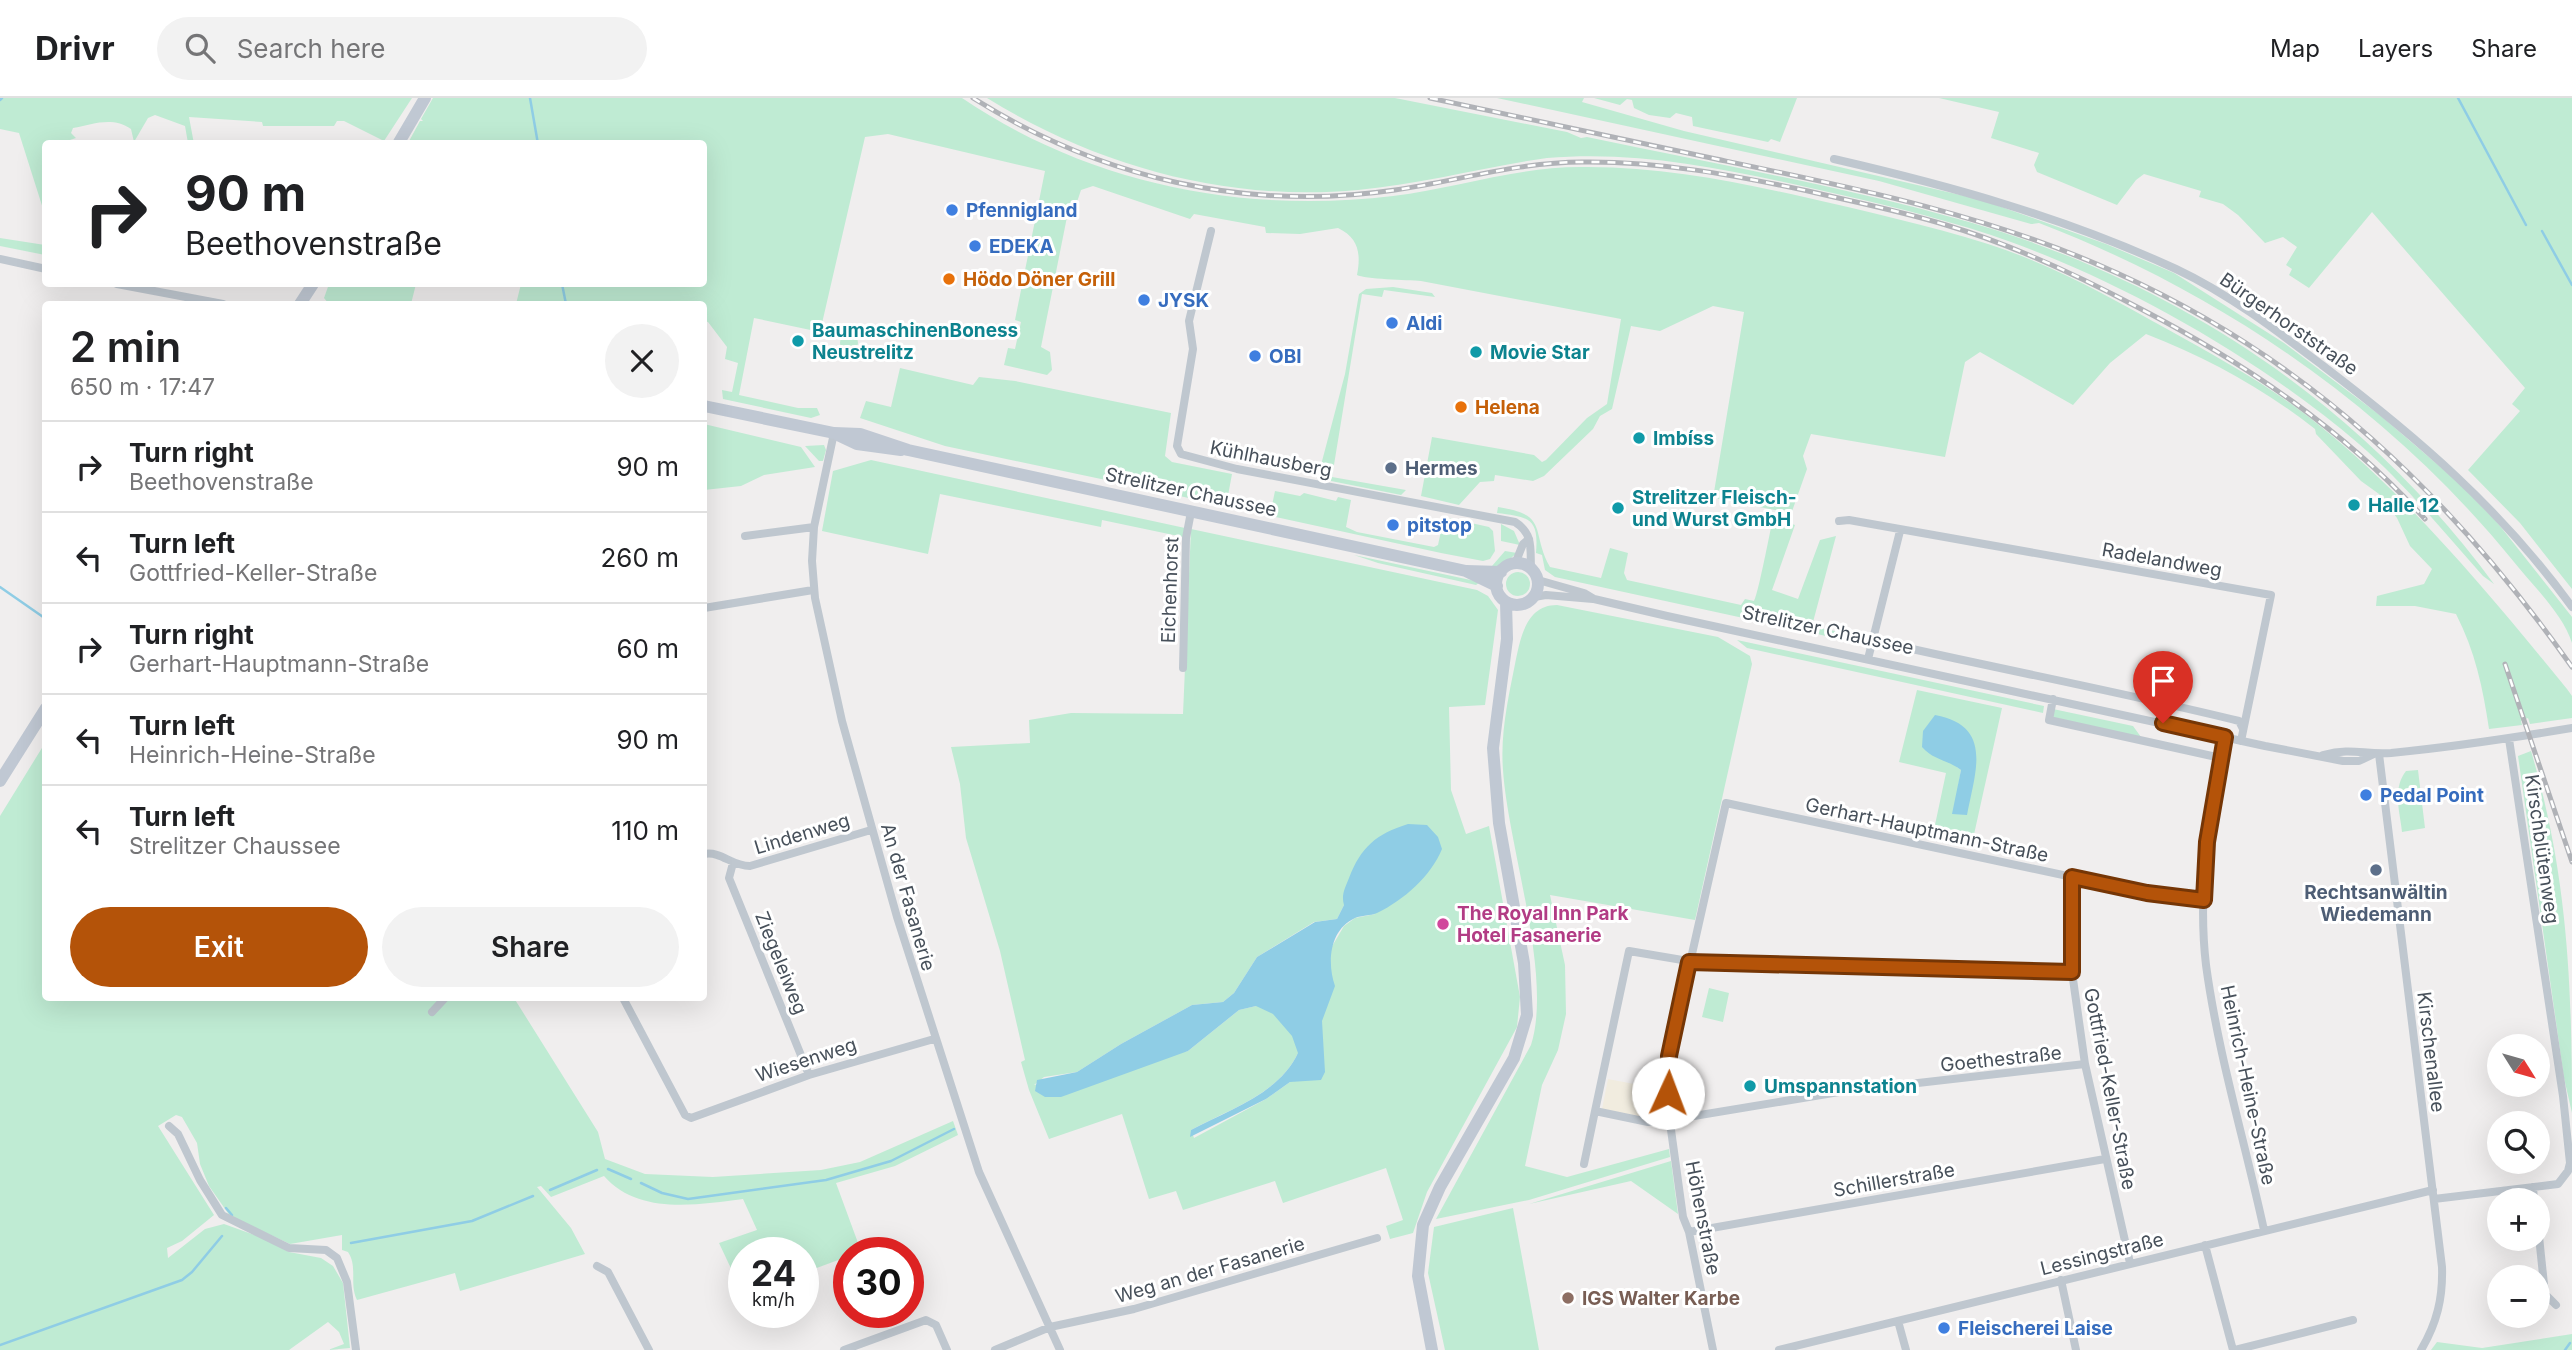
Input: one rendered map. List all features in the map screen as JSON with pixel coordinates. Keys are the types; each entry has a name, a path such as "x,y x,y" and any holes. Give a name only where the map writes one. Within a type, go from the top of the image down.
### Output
{"main road":[{"path":"400,140 425,98"},
{"name":"Strelitzer Chaussee","path":"707,407 834,433 860,434 908,450 1466,571 1501,572 1516,564 1534,574"},
{"name":"Strelitzer Chaussee","path":"1466,571 1497,586"},
{"path":"1432,1350 1418,1276 1423,1225 1440,1187 1514,1058 1527,1015 1524,963 1499,822 1493,748 1507,639 1506,602 1497,586 1501,572"},
{"path":"1534,574 1534,597"},
{"name":"Strelitzer Chaussee","path":"1522,604 1534,597"},
{"path":"1506,602 1522,604 1507,639"},
{"path":"0,781 42,714"}],"street":[{"name":"Bürgerhorststraße","path":"1833,159 2018,206 2153,259 2207,285 2287,339 2431,450 2500,518 2572,607"},
{"name":"Kühlhausberg","path":"1211,231 1189,321 1193,349 1177,446 1181,454 1237,469 1508,520 1521,525 1529,539"},
{"path":"0,259 42,268"},
{"path":"133,287 207,301"},
{"name":"An der Fasanerie","path":"834,433 814,527 813,590 835,690 871,830 934,1039 984,1183 1060,1350"},
{"name":"Eichenhorst","path":"1184,668 1186,538 1191,512"},
{"name":"Radelandweg","path":"1839,521 1849,520 2271,595 2241,741"},
{"path":"745,536 814,527"},
{"path":"1868,659 1900,531"},
{"path":"1516,564 1523,544 1529,539 1534,574"},
{"name":"Strelitzer Chaussee","path":"1534,574 1594,599"},
{"path":"707,608 813,590"},
{"name":"Strelitzer Chaussee","path":"1534,597 1546,594 1594,599 2241,741 2350,762 2376,754 2572,729"},
{"name":"Strelitzer Chaussee","path":"1871,644 2158,701 2239,721 2243,729"},
{"path":"2053,699 2049,720 2221,758"},
{"name":"Heinrich-Heine-Straße","path":"2225,737 2207,842 2204,900 2206,962 2216,1027 2264,1230"},
{"name":"Kirschblütenweg","path":"2433,1194 2558,1184 2568,1171 2570,1163 2563,1096 2509,738"},
{"name":"Kirschenallee","path":"2376,754 2443,1283 2436,1321 2421,1350"},
{"name":"Gerhart-Hauptmann-Straße","path":"1726,803 2147,893 2204,900"},
{"name":"Höhenstraße","path":"1713,1350 1689,1232 1683,1217 1670,1120 1669,1056 1726,803"},
{"name":"Lindenweg","path":"707,853 720,853 733,863 750,866 871,830"},
{"name":"Ziegeleiweg","path":"733,863 729,878 809,1075"},
{"name":"Gottfried-Keller-Straße","path":"2072,877 2072,972 2085,1065 2130,1263"},
{"path":"1584,1164 1629,951 1689,962 2072,972"},
{"path":"432,1012 441,1001"},
{"name":"Wiesenweg","path":"625,1001 685,1115 691,1118 809,1075 934,1039"},
{"name":"Goethestraße","path":"1595,1111 1648,1122 1670,1120 1839,1092 2085,1065"},
{"path":"169,1126 178,1134 200,1180 222,1215 289,1248 326,1250 337,1258 347,1282 356,1350"},
{"name":"Schillerstraße","path":"1689,1232 2105,1159"},
{"name":"Lessingstraße","path":"1779,1350 2264,1230 2433,1194"},
{"name":"Weg an der Fasanerie","path":"995,1350 1050,1327 1134,1309 1377,1238"},
{"path":"2205,1245 2234,1350 2353,1320"},
{"path":"2541,1251 2545,1294 2556,1305"},
{"path":"597,1266 608,1272 649,1350"},
{"path":"2061,1280 2076,1350"},
{"path":"844,1350 930,1320 936,1325 947,1350"},
{"path":"1898,1321 1906,1350"}],"green space":[{"path":"0,98 412,98 385,140 344,121 337,121 334,126 263,126 262,122 189,117 193,140 187,140 185,126 155,115 148,118 135,140 131,129 117,123 103,122 73,128 71,133 76,138 42,140 42,206 19,133 0,129"},
{"path":"433,98 962,98 1011,128 1114,172 1168,186 1224,196 1336,200 1393,196 1533,170 1609,167 1693,175 1748,185 1919,224 2035,261 2102,293 2246,374 2320,426 2387,486 2480,585 2572,696 2572,718 2530,724 2528,718 2521,721 2522,725 2489,729 2477,670 2456,614 2415,606 2376,606 2377,596 2424,584 2432,569 2410,546 2397,518 2379,494 2361,481 2316,434 2315,429 2276,401 2191,353 2146,334 2110,363 2073,405 1980,352 1965,362 1945,457 1811,434 1803,456 1807,469 1790,517 1775,510 1713,498 1744,312 1713,306 1660,331 1631,326 1612,409 1600,416 1593,429 1544,476 1533,481 1495,475 1494,481 1480,482 1459,505 1421,496 1432,437 1534,455 1542,462 1546,460 1587,418 1607,404 1621,319 1421,281 1357,275 1357,247 1345,232 1338,228 1300,234 1266,233 1265,227 1194,214 1190,219 1093,186 1081,190 1075,208 1069,207 1041,347 1050,352 1052,370 1047,375 1004,365 1008,348 1015,349 1021,322 1015,320 1045,171 888,134 865,137 820,332 754,318 739,395 798,408 817,408 820,415 811,418 723,399 722,390 732,392 738,363 725,359 727,347 707,322 707,301 517,301 520,287 707,287 707,140 410,140 420,121 423,121 421,119"},
{"path":"987,98 1395,98 1827,186 1969,222 2047,248 2122,280 2194,317 2262,359 2326,407 2386,461 2442,520 2494,584 2483,576 2376,459 2320,412 2277,381 2232,351 2136,297 2087,273 1991,235 1837,194 1749,175 1649,159 1581,156 1547,158 1358,190 1309,192 1213,184 1119,161 1029,122"},
{"path":"1497,98 1584,98 1582,102 1684,131 1982,200 2106,244 2174,273 2284,343 2381,416 2459,483 2496,521 2572,617 2572,643 2555,611 2465,506 2413,454 2299,361 2173,284 2107,251 2039,223 2031,224 1879,181"},
{"path":"1594,98 1797,98 1780,142 1771,139 1768,142 1693,126 1692,117 1676,113 1670,118 1649,115 1634,108 1632,100 1627,99 1620,105"},
{"path":"1939,98 2572,98 2572,589 2520,523 2468,470 2520,411 2512,404 2525,388 2372,212 2309,288 2289,275 2292,269 2286,265 2297,247 2283,237 2265,243 2238,215 2223,204 2199,197 2201,191 2144,174 2117,205 2037,172 2034,165 2039,153 1991,138 1999,112"},
{"path":"0,238 42,245 42,254 0,246"},
{"path":"328,287 415,287 412,301 326,301 324,298"},
{"path":"1393,287 1432,293 1435,297 1384,290 1382,297 1362,294 1332,477 1406,490 1401,495 1331,481 1324,475 1321,465 1345,374 1359,294 1366,289"},
{"path":"849,334 855,337 858,343 855,349 849,352 843,349 840,343 843,337"},
{"path":"900,368 973,385 979,377 1015,381 1171,413 1165,456 1172,462 1232,474 1227,501 1271,510 1275,491 1300,496 1304,493 1336,501 1338,497 1351,500 1346,527 1357,532 1434,547 1438,545 1444,517 1489,527 1493,531 1495,551 1490,559 1483,561 1441,553 1129,485 1129,480 1123,476 1120,483 945,446 860,418 866,401 891,407"},
{"path":"707,425 801,447 815,467 764,475 741,486 707,490"},
{"path":"824,445 826,450 823,461 819,461 805,446"},
{"path":"871,460 1185,528 1183,537 1102,520 1101,527 940,494 928,554 822,531 833,471"},
{"path":"1498,507 1514,510 1532,520 1550,567 1601,578 1610,548 1628,553 1624,573 1627,580 1741,605 1745,599 1754,601 1756,596 1773,518 1795,525 1772,590 1798,599 1820,540 1836,536 1813,622 1815,627 1864,637 1849,641 1555,577 1545,570 1542,555 1536,553 1536,533 1530,521 1497,513"},
{"path":"1501,524 1514,531 1520,545 1501,541"},
{"path":"1191,529 1477,590 1488,596 1498,610 1485,705 1449,707 1451,790 1466,834 1489,826 1520,997 1517,1027 1427,1192 1413,1233 1390,1239 1386,1226 1403,1220 1386,1168 1283,1203 1275,1181 1183,1210 1176,1191 1149,1199 1122,1114 1049,1139 1021,1062 1025,1060 1000,951 966,838 960,784 951,747 1030,743 1029,720 1071,713 1183,714","holes":["1344,905 1375,914 1355,918 1344,926 1331,948 1256,1006 1239,1010 1188,1051 1034,1085 1044,1077 1077,1072 1192,1005 1223,1002 1234,993 1257,957 1314,922 1337,919","1298,1053 1290,1082 1266,1099 1194,1138 1191,1130 1266,1090 1290,1067"]},
{"path":"1505,551 1517,553 1500,567 1492,566"},
{"path":"1354,555 1480,582 1476,585"},
{"path":"1513,572 1523,572 1530,579 1530,589 1523,596 1513,596 1506,589 1506,579"},
{"path":"1557,605 1718,637 1750,656 1752,664 1695,920 1550,895 1565,965 1566,1014 1558,1050 1542,1085 1525,1166 1567,1177 1669,1149 1670,1157 1529,1200 1436,1219 1531,1045 1536,1016 1537,984 1527,910 1507,801 1503,742 1508,700 1523,632 1532,616 1539,610"},
{"path":"1737,640 2044,706 2043,713 1747,648"},
{"path":"1917,690 2002,708 1971,848 1932,839 1946,773 1899,762","holes":["1950,762 1976,766 1958,787 1961,770"]},
{"path":"2053,709 2133,726 2141,737 2051,717"},
{"path":"42,748 42,1001 516,1001 598,1132 605,1159 645,1174 713,1177 821,1170 860,1162 953,1121 958,1135 895,1166 836,1183 856,1237 833,1237 833,1262 819,1267 819,1237 737,1237 757,1230 743,1199 687,1205 651,1202 633,1197 604,1176 551,1197 541,1186 537,1187 571,1228 585,1254 460,1291 455,1273 357,1300 351,1258 348,1252 342,1250 342,1235 290,1244 230,1216 209,1186 200,1164 197,1143 182,1117 176,1115 158,1126 214,1215 182,1241 167,1248 168,1258 205,1229 224,1224 266,1239 289,1252 321,1258 333,1266 343,1283 350,1348 328,1350 344,1344 339,1332 328,1322 289,1350 0,1350 0,816"},
{"path":"2531,751 2553,842 2565,931 2571,1020 2572,1113 2564,1078 2518,756"},
{"path":"2418,770 2425,828 2402,832 2399,785 2406,771"},
{"path":"1709,988 1729,993 1723,1022 1702,1017"},
{"path":"1671,1161 1678,1214 1631,1181 1529,1204"},
{"path":"1513,1208 1539,1350 1445,1350 1428,1273 1434,1227"},
{"path":"728,1240 728,1262 719,1243"},
{"path":"2572,1334 2572,1350 2431,1350 2437,1342 2482,1348"}],"sand":[{"path":"1608,1079 1660,1089 1660,1117 1649,1119 1602,1109"}],"water":[{"path":"1935,715 1954,721 1966,729 1973,740 1976,767 1967,815 1952,814 1961,770 1931,755 1922,747 1923,731"},
{"path":"1408,824 1427,825 1438,837 1442,849 1424,878 1407,894 1377,913 1346,923 1335,939 1331,967 1335,986 1322,1021 1325,1072 1321,1080 1290,1082 1266,1099 1190,1137 1191,1130 1266,1090 1278,1080 1298,1053 1292,1036 1273,1014 1256,1006 1239,1010 1188,1051 1061,1097 1045,1097 1035,1091 1037,1080 1077,1072 1192,1005 1223,1002 1234,993 1257,957 1315,922 1337,919 1344,905 1346,885 1359,858 1378,837"}],"waterway":[{"path":"530,98 537,140"},
{"path":"2458,98 2526,225"},
{"path":"2542,231 2572,285"},
{"path":"563,287 565,301"},
{"path":"0,587 42,616"},
{"path":"641,1183 662,1193 688,1199 826,1180 891,1161 954,1129"},
{"path":"608,1169 631,1179"},
{"path":"550,1190 597,1170"},
{"path":"351,1243 472,1221 533,1196"},
{"path":"226,1208 232,1215"},
{"path":"0,1345 182,1280 222,1236"},
{"path":"2565,1350 2570,1343"}],"railway":[{"path":"973,98 1021,126 1123,168 1229,192 1339,196 1395,190 1535,165 1611,162 1696,170 1752,180 1929,220 1996,242 2070,273 2181,330 2257,377 2328,428 2394,487 2425,519"},
{"path":"1430,98 1869,192 2020,235 2117,273 2187,308 2252,347 2314,391 2372,438 2426,490 2477,546 2526,605 2572,667"},
{"path":"2505,664 2572,862"}],"place":[{"name":"Pfennigland","path":"952,210"},
{"name":"EDEKA","path":"975,246"},
{"name":"Hödo Döner Grill","path":"949,279"},
{"name":"JYSK","path":"1144,300"},
{"name":"Aldi","path":"1392,323"},
{"name":"BaumaschinenBoness Neustrelitz","path":"798,341"},
{"name":"Movie Star","path":"1476,352"},
{"name":"OBI","path":"1255,356"},
{"name":"Helena","path":"1461,407"},
{"name":"Imbíss","path":"1639,438"},
{"name":"Hermes","path":"1391,468"},
{"name":"Halle 12","path":"2354,505"},
{"name":"Strelitzer Fleisch- und Wurst GmbH","path":"1618,508"},
{"name":"pitstop","path":"1393,525"},
{"name":"Pedal Point","path":"2366,795"},
{"name":"Rechtsanwältin Wiedemann","path":"2376,870"},
{"name":"The Royal Inn Park Hotel Fasanerie","path":"1443,924"},
{"name":"Umspannstation","path":"1750,1086"},
{"name":"IGS Walter Karbe","path":"1568,1298"},
{"name":"Fleischerei Laise","path":"1944,1328"}],"route":[{"path":"1668,1093 1669,1056 1689,962 2072,972 2072,877 2147,893 2204,900 2207,842 2225,737 2163,723"}]}
